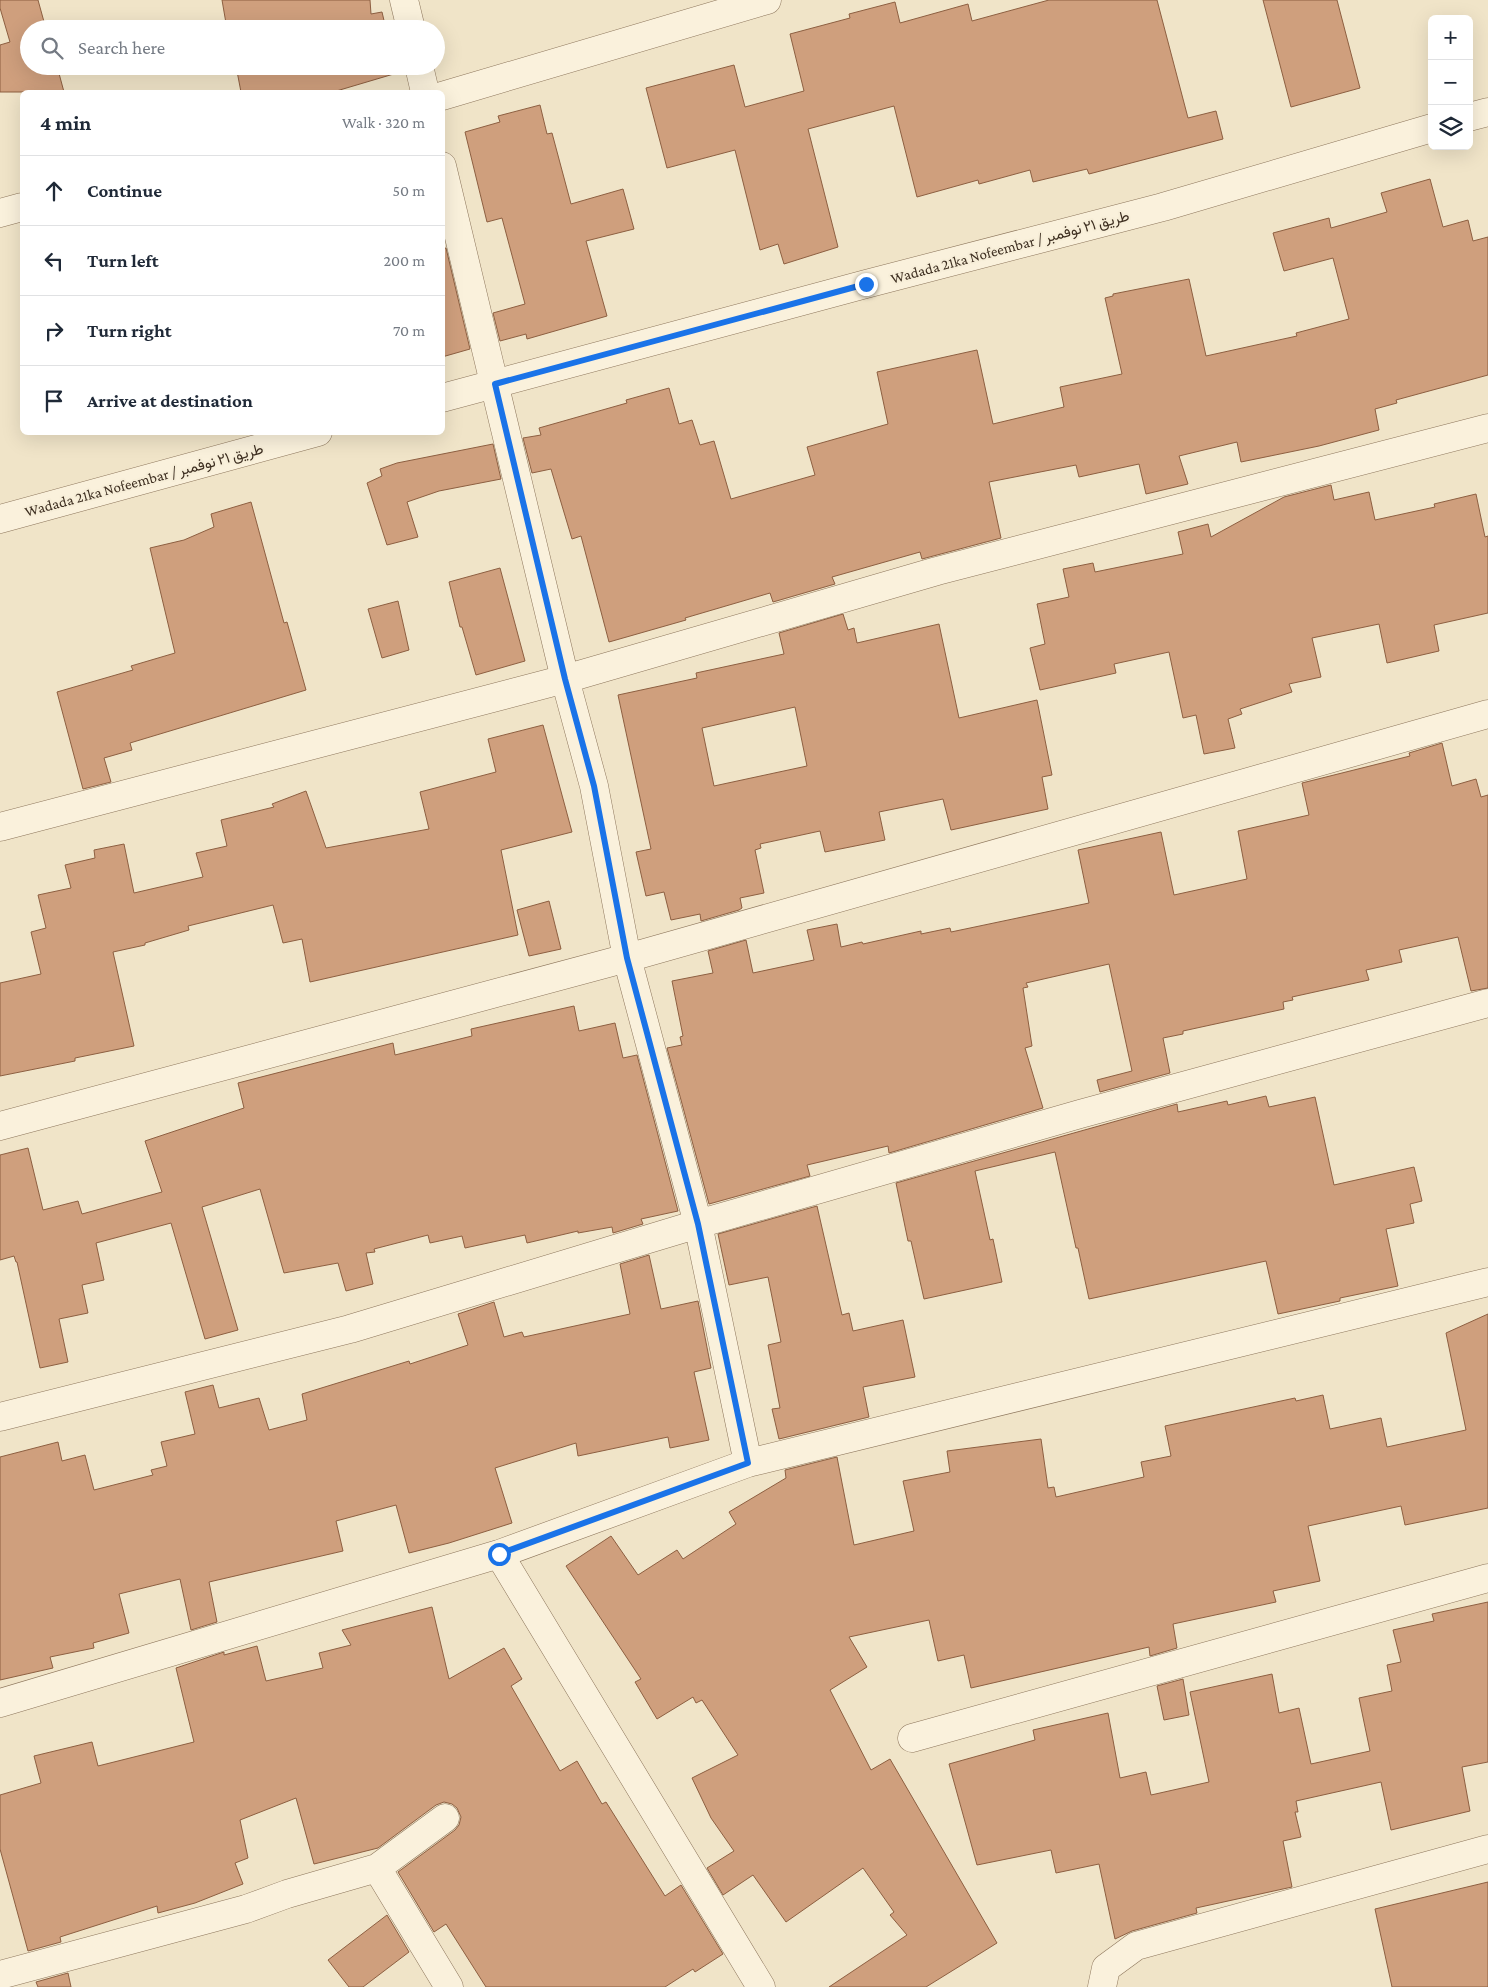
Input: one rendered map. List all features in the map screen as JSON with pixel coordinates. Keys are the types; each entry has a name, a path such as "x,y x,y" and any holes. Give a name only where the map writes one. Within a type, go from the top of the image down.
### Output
{"street":[{"path":"404,0 409,20"},
{"path":"445,95 767,0"},
{"path":"421,75 425,90"},
{"path":"1473,117 1488,112"},
{"name":"Wadada 21ka Nofeembar / طريق ٢١ نوفمبر","path":"445,397 866,284 1164,207 1428,129"},
{"path":"445,178 565,679 594,786 627,958 698,1224 748,1463"},
{"path":"0,213 20,208"},
{"path":"0,828 565,679 937,570 1488,428"},
{"name":"Wadada 21ka Nofeembar / طريق ٢١ نوفمبر","path":"0,519 307,435"},
{"path":"0,1126 627,958 1488,714"},
{"path":"0,1417 350,1329 698,1224 1080,1114 1488,1003"},
{"path":"0,1703 499,1554 748,1463 1488,1282"},
{"path":"499,1554 761,1987"},
{"path":"912,1738 1488,1578"},
{"path":"0,1975 246,1909 287,1894 376,1868 445,1818"},
{"path":"1102,1987 1106,1968 1136,1946 1488,1849"},
{"path":"376,1868 449,1987"}],"building":[{"path":"0,0 38,0 44,20 20,20 20,75 59,75 63,90 0,92 0,45 10,42 0,8"},
{"path":"222,0 370,0 371,14 382,12 384,20 225,20"},
{"path":"1049,0 1157,0 1188,118 1216,111 1223,139 1089,174 1087,169 1033,182 1030,170 979,184 978,180 917,197 894,106 808,129 838,247 784,264 778,244 760,250 735,150 667,168 646,88 734,65 745,107 804,91 790,34 850,18 849,14 895,2 900,23 968,4 972,21"},
{"path":"1263,0 1337,0 1360,88 1291,107"},
{"path":"238,75 390,75 340,90 241,90"},
{"path":"540,105 547,134 552,133 571,204 623,189 634,229 586,241 607,316 527,339 526,334 500,341 493,313 525,304 502,218 487,222 465,132 500,122 498,116"},
{"path":"1430,179 1443,227 1468,220 1473,241 1488,237 1488,375 1396,400 1397,403 1375,409 1379,430 1319,446 1241,462 1237,442 1179,456 1188,484 1146,494 1139,464 1079,477 1076,465 989,482 1001,538 922,559 920,552 832,577 835,584 773,602 770,593 609,642 581,536 572,539 551,469 532,473 523,438 541,435 539,428 627,403 626,400 669,388 679,424 692,420 700,445 714,441 731,499 815,475 807,447 888,424 877,372 977,350 993,424 1064,407 1060,387 1122,374 1105,298 1113,296 1113,294 1189,279 1206,356 1297,336 1296,333 1349,319 1333,258 1284,271 1273,233 1329,218 1331,228 1387,212 1381,193"},
{"path":"445,248 470,349 445,356"},
{"path":"493,444 501,479 439,491 407,502 418,537 387,545 367,483 382,476 380,469 397,463"},
{"path":"1331,485 1334,500 1369,492 1375,520 1435,507 1434,504 1476,494 1485,537 1488,536 1488,613 1434,625 1439,651 1387,663 1379,624 1312,638 1321,677 1289,684 1292,692 1240,709 1242,714 1228,719 1235,748 1204,754 1196,715 1183,718 1169,652 1114,664 1116,673 1040,690 1030,648 1045,644 1037,604 1069,597 1063,569 1093,563 1095,572 1183,554 1178,532 1208,524 1211,537 1284,497"},
{"path":"251,502 284,623 287,622 306,690 130,743 132,750 104,758 111,782 83,789 57,692 133,670 131,666 175,653 150,548 184,540 214,527 211,514"},
{"path":"500,568 525,661 476,675 462,627 460,627 449,582"},
{"path":"398,601 409,650 382,658 368,609"},
{"path":"843,614 848,630 854,628 857,643 939,624 959,718 1037,700 1052,775 1042,777 1048,809 951,830 943,799 879,812 885,840 825,852 820,831 760,844 761,848 755,850 764,893 740,898 742,908 739,910 701,921 700,914 671,920 664,892 646,896 636,852 651,849 618,695 697,678 696,673 784,654 779,633","holes":["795,707 807,766 714,786 702,728"]},
{"path":"543,725 572,832 501,850 518,935 310,982 302,939 283,943 273,905 188,926 189,930 145,943 145,945 113,952 134,1046 75,1058 75,1061 0,1076 0,983 41,974 31,932 46,928 38,895 71,888 65,865 95,858 94,850 124,844 134,893 203,877 196,853 227,846 221,820 274,807 272,804 306,791 326,848 429,829 420,792 496,772 488,739"},
{"path":"1442,743 1452,786 1476,779 1481,797 1488,795 1488,988 1471,991 1458,937 1399,950 1402,962 1366,970 1369,980 1292,997 1293,1000 1283,1002 1284,1009 1183,1031 1183,1034 1163,1038 1170,1073 1100,1092 1097,1080 1132,1071 1109,964 1026,983 1028,987 1023,988 1032,1046 1025,1048 1043,1108 889,1153 888,1146 807,1165 810,1176 709,1204 667,1048 682,1045 680,1037 683,1036 672,981 713,973 708,951 746,940 753,973 814,960 807,930 837,924 841,947 921,931 921,934 950,928 951,932 1089,903 1078,850 1161,832 1174,895 1247,879 1238,831 1309,815 1302,783 1410,756 1409,753"},
{"path":"549,901 561,949 529,956 517,910"},
{"path":"574,1006 579,1031 615,1023 623,1058 637,1055 678,1211 641,1219 643,1224 613,1233 612,1227 578,1233 578,1231 527,1243 525,1235 465,1248 462,1236 430,1243 428,1235 374,1249 375,1252 366,1253 373,1284 346,1291 338,1263 284,1273 260,1189 202,1207 238,1330 205,1339 171,1223 96,1243 104,1280 82,1285 88,1313 59,1319 68,1362 40,1368 17,1262 14,1256 0,1260 0,1155 28,1148 43,1210 78,1201 82,1214 162,1192 145,1141 244,1108 238,1083 393,1043 395,1055 472,1036 471,1029"},
{"path":"1266,1096 1269,1107 1315,1097 1334,1185 1414,1167 1422,1201 1410,1204 1414,1223 1386,1229 1398,1286 1278,1314 1266,1261 1089,1299 1055,1152 975,1171 990,1240 993,1239 1002,1282 924,1299 911,1241 908,1241 896,1183 1177,1104 1178,1112 1227,1101 1228,1105"},
{"path":"817,1206 842,1315 849,1313 853,1331 903,1320 915,1377 863,1387 869,1417 779,1439 772,1409 780,1408 768,1345 781,1342 768,1277 729,1285 718,1234"},
{"path":"649,1255 661,1309 698,1301 711,1368 694,1372 709,1440 670,1448 668,1437 578,1456 576,1443 495,1468 512,1523 449,1543 409,1553 396,1505 336,1521 343,1551 209,1582 217,1622 191,1630 180,1579 119,1594 129,1633 93,1643 94,1648 50,1657 53,1668 0,1680 0,1457 58,1442 62,1461 85,1455 94,1490 153,1475 151,1470 167,1466 161,1442 195,1434 185,1392 213,1385 219,1408 259,1398 269,1430 307,1420 302,1394 409,1361 410,1364 468,1345 458,1314 494,1302 504,1337 522,1332 524,1337 630,1314 620,1264"},
{"path":"1488,1314 1488,1508 1405,1525 1401,1506 1308,1526 1320,1581 1273,1591 1276,1602 1173,1624 1177,1648 1150,1656 1149,1647 971,1688 964,1655 938,1661 929,1620 849,1637 867,1667 830,1690 871,1770 890,1759 997,1943 926,1987 829,1987 907,1935 890,1915 894,1912 863,1868 786,1922 753,1875 723,1895 707,1868 734,1851 711,1818 692,1778 738,1755 702,1700 696,1703 693,1697 657,1719 635,1682 641,1679 566,1566 611,1536 638,1575 677,1550 683,1559 736,1524 729,1512 786,1478 785,1470 837,1457 854,1545 914,1531 903,1481 950,1472 947,1451 1041,1439 1048,1488 1054,1487 1056,1497 1144,1477 1141,1462 1171,1456 1165,1426 1295,1398 1296,1401 1323,1395 1330,1429 1381,1418 1387,1447 1466,1430 1446,1333"},
{"path":"1488,1602 1488,1762 1462,1767 1470,1811 1391,1830 1381,1782 1296,1801 1298,1812 1295,1812 1301,1837 1283,1841 1292,1887 1196,1908 1197,1913 1132,1931 1115,1939 1099,1864 1056,1873 1051,1850 977,1865 949,1764 1035,1740 1033,1730 1108,1713 1120,1778 1146,1772 1151,1795 1209,1782 1190,1692 1272,1674 1279,1713 1299,1708 1311,1764 1370,1751 1359,1698 1392,1691 1387,1665 1401,1662 1393,1630 1434,1621 1432,1614"},
{"path":"432,1607 449,1679 504,1648 522,1679 511,1686 560,1771 577,1761 602,1804 606,1802 665,1896 681,1885 723,1954 695,1972 693,1969 665,1987 486,1987 446,1924 434,1932 398,1872 455,1830 459,1825 461,1817 457,1808 452,1804 444,1802 436,1805 378,1848 314,1864 296,1798 240,1820 248,1858 235,1863 243,1884 195,1903 158,1913 157,1906 60,1937 61,1942 28,1951 0,1849 0,1795 41,1783 34,1756 92,1742 98,1766 194,1742 176,1668 224,1652 224,1655 257,1646 266,1681 323,1668 319,1653 351,1645 342,1630"},
{"path":"1183,1679 1189,1715 1164,1720 1157,1686"},
{"path":"1488,1882 1488,1987 1392,1987 1375,1909"},
{"path":"387,1915 409,1952 363,1987 349,1987 328,1960"},
{"path":"68,1973 71,1987 38,1987 36,1982"}],"route":[{"path":"499,1554 748,1463 698,1224 627,958 594,786 565,679 495,384 866,284"}]}
